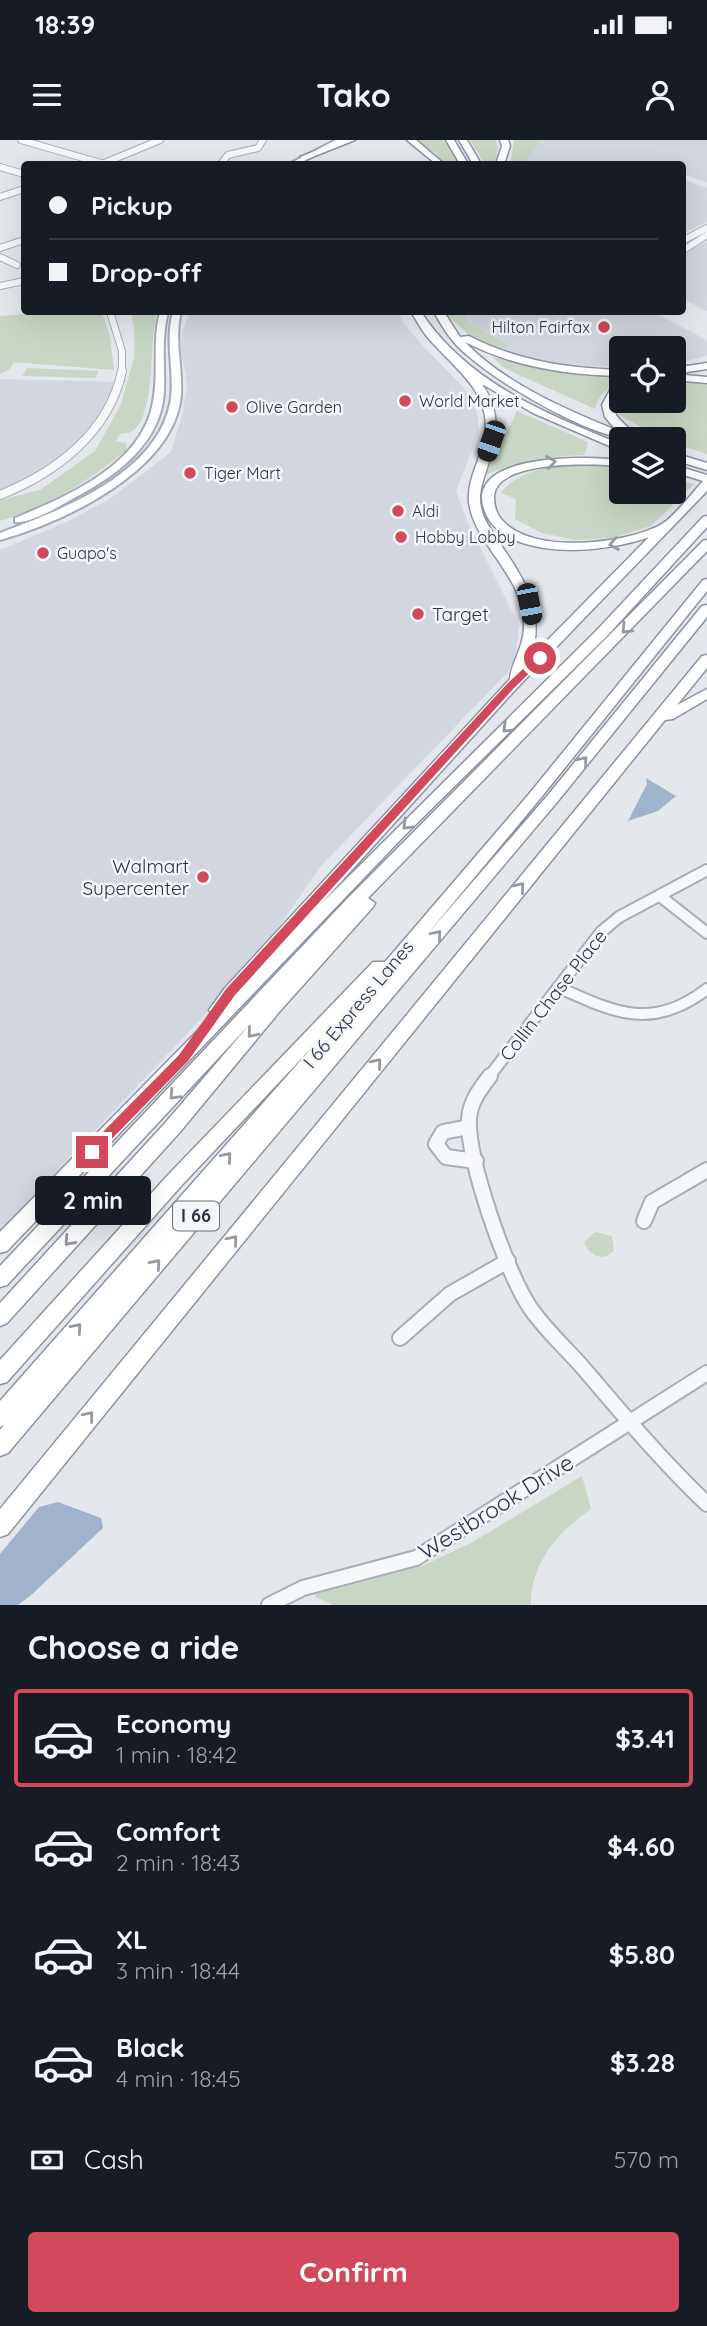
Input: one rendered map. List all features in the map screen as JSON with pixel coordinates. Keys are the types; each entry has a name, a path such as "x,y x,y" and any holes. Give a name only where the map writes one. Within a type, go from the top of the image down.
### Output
{"highway":[{"path":"304,157 351,140"},
{"path":"409,140 437,161"},
{"path":"450,140 462,161"},
{"path":"463,140 475,161"},
{"path":"501,161 506,146 504,140"},
{"path":"418,315 433,337 478,386 493,416 491,441 475,487 476,513 520,584 532,619 529,647 511,686"},
{"path":"441,315 452,334 512,383 572,415 609,431"},
{"path":"442,315 465,338 500,354 558,369 609,372"},
{"path":"456,359 520,402 609,443"},
{"path":"686,369 707,366"},
{"path":"686,378 707,380"},
{"path":"609,397 608,414 619,427"},
{"path":"609,462 568,460 523,468 494,483 488,494 487,505 497,520 518,535 542,543 575,547 628,542 653,532 675,517"},
{"path":"686,460 707,467"},
{"path":"183,1058 231,992 511,686 705,483 686,475"},
{"path":"0,1245 391,841 601,634 707,520"},
{"path":"0,1279 439,814 543,713 707,544"},
{"name":"I 66 Express Lanes","path":"0,1417 312,1060 534,797 707,583"},
{"name":"I 66","path":"0,1446 553,798 707,609"},
{"path":"0,1526 707,659"},
{"path":"645,736 666,718 707,693"},
{"path":"0,1317 173,1127 274,1007 414,851 439,814"},
{"path":"0,1375 166,1190 362,982 413,939"},
{"path":"0,1517 60,1452"}],"main road":[{"path":"298,161 341,140"},
{"path":"284,161 321,141"},
{"path":"0,527 58,504 86,488 118,465 143,440 158,403 158,331 163,315"},
{"path":"0,537 48,519 89,498 122,475 157,444 172,418 175,404 172,335 176,315"}],"street":[{"path":"21,140 93,161"},
{"path":"143,140 157,141"},
{"path":"223,161 228,155 258,148 263,140"},
{"path":"110,161 157,141"},
{"path":"0,167 21,173"},
{"path":"0,197 21,190"},
{"path":"686,239 707,228"},
{"path":"686,248 707,235"},
{"path":"0,248 21,241"},
{"path":"0,257 13,263 21,259"},
{"path":"0,286 21,282"},
{"path":"0,495 57,468 80,449 90,435 115,392 122,374 122,350 111,315"},
{"name":"Collin Chase Place","path":"707,870 610,923 476,1094 471,1107 469,1127 489,1211 529,1306 669,1468 707,1504"},
{"path":"660,896 707,933"},
{"path":"558,987 612,1011 645,1016 673,1010 700,996 707,989"},
{"path":"469,1127 443,1132 436,1144 444,1157 456,1161 476,1161"},
{"path":"644,1221 652,1202 707,1170"},
{"path":"400,1338 456,1287 508,1261"},
{"name":"Westbrook Drive","path":"269,1605 308,1586 395,1566 416,1558 707,1373"}],"shaded area":[{"path":"542,140 707,140 707,182 686,175 686,161 525,161"},
{"path":"686,180 707,188 707,222 686,232"},
{"path":"707,242 707,311 686,300 686,251"},
{"path":"189,315 400,315 421,344 464,388 477,412 479,433 456,491 467,521 519,625 515,659 507,673 321,866 253,964 0,1231 0,550 69,521 111,498 171,452 183,412 187,383 181,349 182,332"},
{"path":"466,315 659,315 703,338 707,342 707,356 686,361 686,336 609,336 609,367 540,360 500,349 467,323"},
{"path":"0,379 119,382 82,447 0,495"}],"green space":[{"path":"415,140 443,140 457,161 442,161"},
{"path":"470,140 496,140 498,147 496,161 483,161"},
{"path":"514,140 542,140 525,161 510,161"},
{"path":"103,315 110,336 114,370 14,362 10,369 0,374 0,316"},
{"path":"132,315 156,315 149,391 142,420 135,429 120,434 116,441 126,443 127,450 67,492 0,521 0,500 40,490 95,451 121,404 134,358"},
{"path":"447,315 466,315 467,323 509,345 500,349 473,339"},
{"path":"492,357 588,376 609,377 609,388 599,399 595,409 506,369"},
{"path":"27,368 99,371 95,378 22,376"},
{"path":"686,382 707,385 707,454 686,447 686,427 642,427 619,415 686,413"},
{"path":"517,411 588,442 585,455 534,460 485,475"},
{"path":"609,465 609,504 674,504 651,526 613,538 576,540 542,533 515,519 516,499 501,493 521,477 558,466"},
{"path":"686,482 694,484 686,492"},
{"path":"595,1232 612,1236 614,1250 610,1254 597,1256 587,1247 584,1242"},
{"path":"582,1476 591,1509 568,1527 549,1549 535,1575 531,1605 333,1605 316,1597 315,1594 422,1566 471,1543"}],"water":[{"path":"646,778 676,796 658,811 628,821 647,784"},
{"path":"58,1502 101,1518 103,1528 18,1605 0,1605 0,1554 39,1507"}],"place":[{"name":"Hilton Fairfax","path":"604,327"},
{"name":"World Market","path":"405,401"},
{"name":"Olive Garden","path":"232,407"},
{"name":"Tiger Mart","path":"190,473"},
{"name":"Aldi","path":"398,511"},
{"name":"Hobby Lobby","path":"401,537"},
{"name":"Guapo's","path":"43,553"},
{"name":"Target","path":"418,614"},
{"name":"Walmart Supercenter","path":"203,877"}],"route":[{"path":"92,1152 183,1058 231,992 375,833 540,658"}]}
